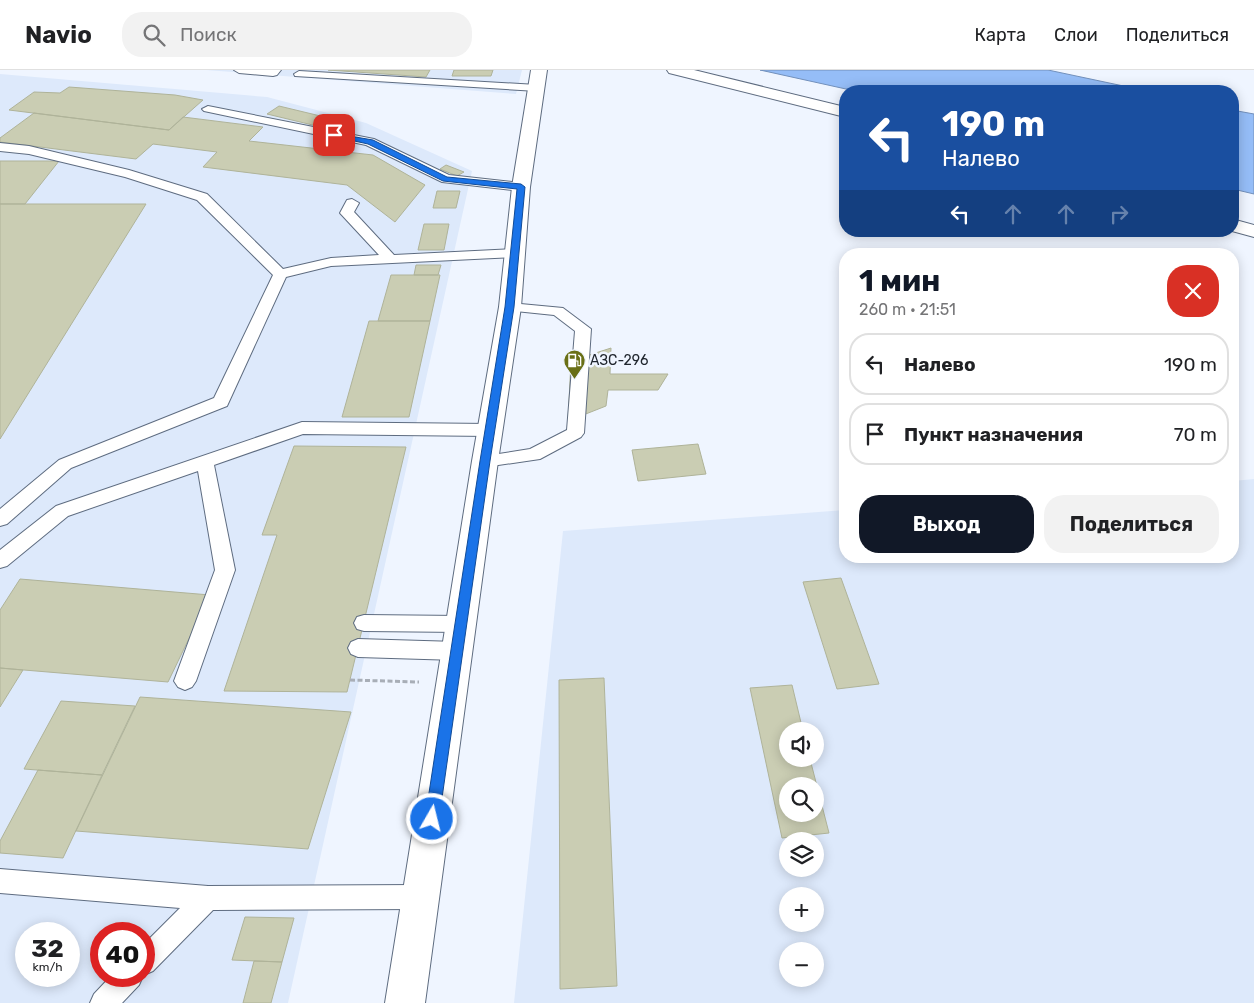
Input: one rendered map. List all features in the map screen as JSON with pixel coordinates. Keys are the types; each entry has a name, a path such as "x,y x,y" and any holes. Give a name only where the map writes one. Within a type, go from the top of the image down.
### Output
{"street":[{"path":"675,70 839,111"},
{"path":"405,1003 485,461 510,307 521,187 538,79"},
{"path":"1239,227 1254,231"}],"lane":[{"path":"240,70 273,73 276,70"},
{"path":"299,74 503,82 538,79"},
{"path":"208,110 370,142 446,179 521,187"},
{"path":"0,146 29,150 129,174 202,197 280,274"},
{"path":"352,203 347,213 390,259"},
{"path":"280,274 331,262 514,253"},
{"path":"0,519 65,464 221,402 280,274"},
{"path":"485,461 534,454 575,433 584,330 558,311 510,307"},
{"path":"0,561 62,511 302,428 490,430"},
{"path":"185,681 225,570 205,462"},
{"path":"364,623 461,624"},
{"path":"358,648 457,651"},
{"path":"0,881 208,898 421,897"},
{"path":"155,951 208,898"},
{"path":"103,1003 119,987"}],"path":[{"path":"350,680 452,683"}],"shaded area":[{"path":"206,70 522,70 516,94"},
{"path":"0,74 267,97 366,123 472,171 288,1003 0,1003"},
{"path":"1254,479 1254,1003 514,1003 563,531 839,510 839,563 1239,563 1239,480"}],"water":[{"path":"760,70 1048,70 1119,85 839,85 839,87"},
{"path":"1239,111 1254,114 1254,194 1239,190"}],"building":[{"path":"328,70 430,70 426,77"},
{"path":"454,70 493,70 491,76 452,76"},
{"path":"69,87 175,95 203,100 169,130 9,110 34,92 60,93"},
{"path":"279,106 337,120 325,128 267,114"},
{"path":"34,113 169,130 183,117 263,127 249,141 373,155 425,185 395,222 347,185 203,167 217,152 153,144 136,159 0,142 0,138"},
{"path":"0,161 59,161 25,204 0,204"},
{"path":"446,165 464,172 457,176 440,169"},
{"path":"437,191 460,191 456,208 433,208"},
{"path":"0,204 146,204 0,439"},
{"path":"424,224 449,224 444,250 418,250"},
{"path":"416,265 441,265 438,275 414,275"},
{"path":"391,275 440,275 430,321 378,321"},
{"path":"369,321 430,321 409,417 342,417"},
{"path":"611,348 610,374 668,374 658,390 608,390 606,406 568,421 571,361"},
{"path":"698,444 706,474 638,481 632,450"},
{"path":"294,446 406,447 347,692 224,691 277,535 262,535"},
{"path":"841,578 879,684 837,689 803,582"},
{"path":"20,579 210,595 168,682 0,668 0,610"},
{"path":"0,668 23,670 0,707"},
{"path":"604,678 617,986 560,989 559,680"},
{"path":"792,685 801,722 779,722 779,767 812,767 815,777 779,777 779,822 824,822 824,814 829,833 781,832 750,688"},
{"path":"140,697 351,712 308,849 76,831"},
{"path":"61,701 135,706 102,775 24,769"},
{"path":"38,770 102,775 63,858 0,853 0,841"},
{"path":"245,917 294,918 282,962 232,960"},
{"path":"254,961 282,962 271,1003 243,1003"}],"place":[{"name":"АЗС-296","path":"574,379"}],"route":[{"path":"334,135 370,142 446,179 521,187 510,307 485,461 432,819"}]}
